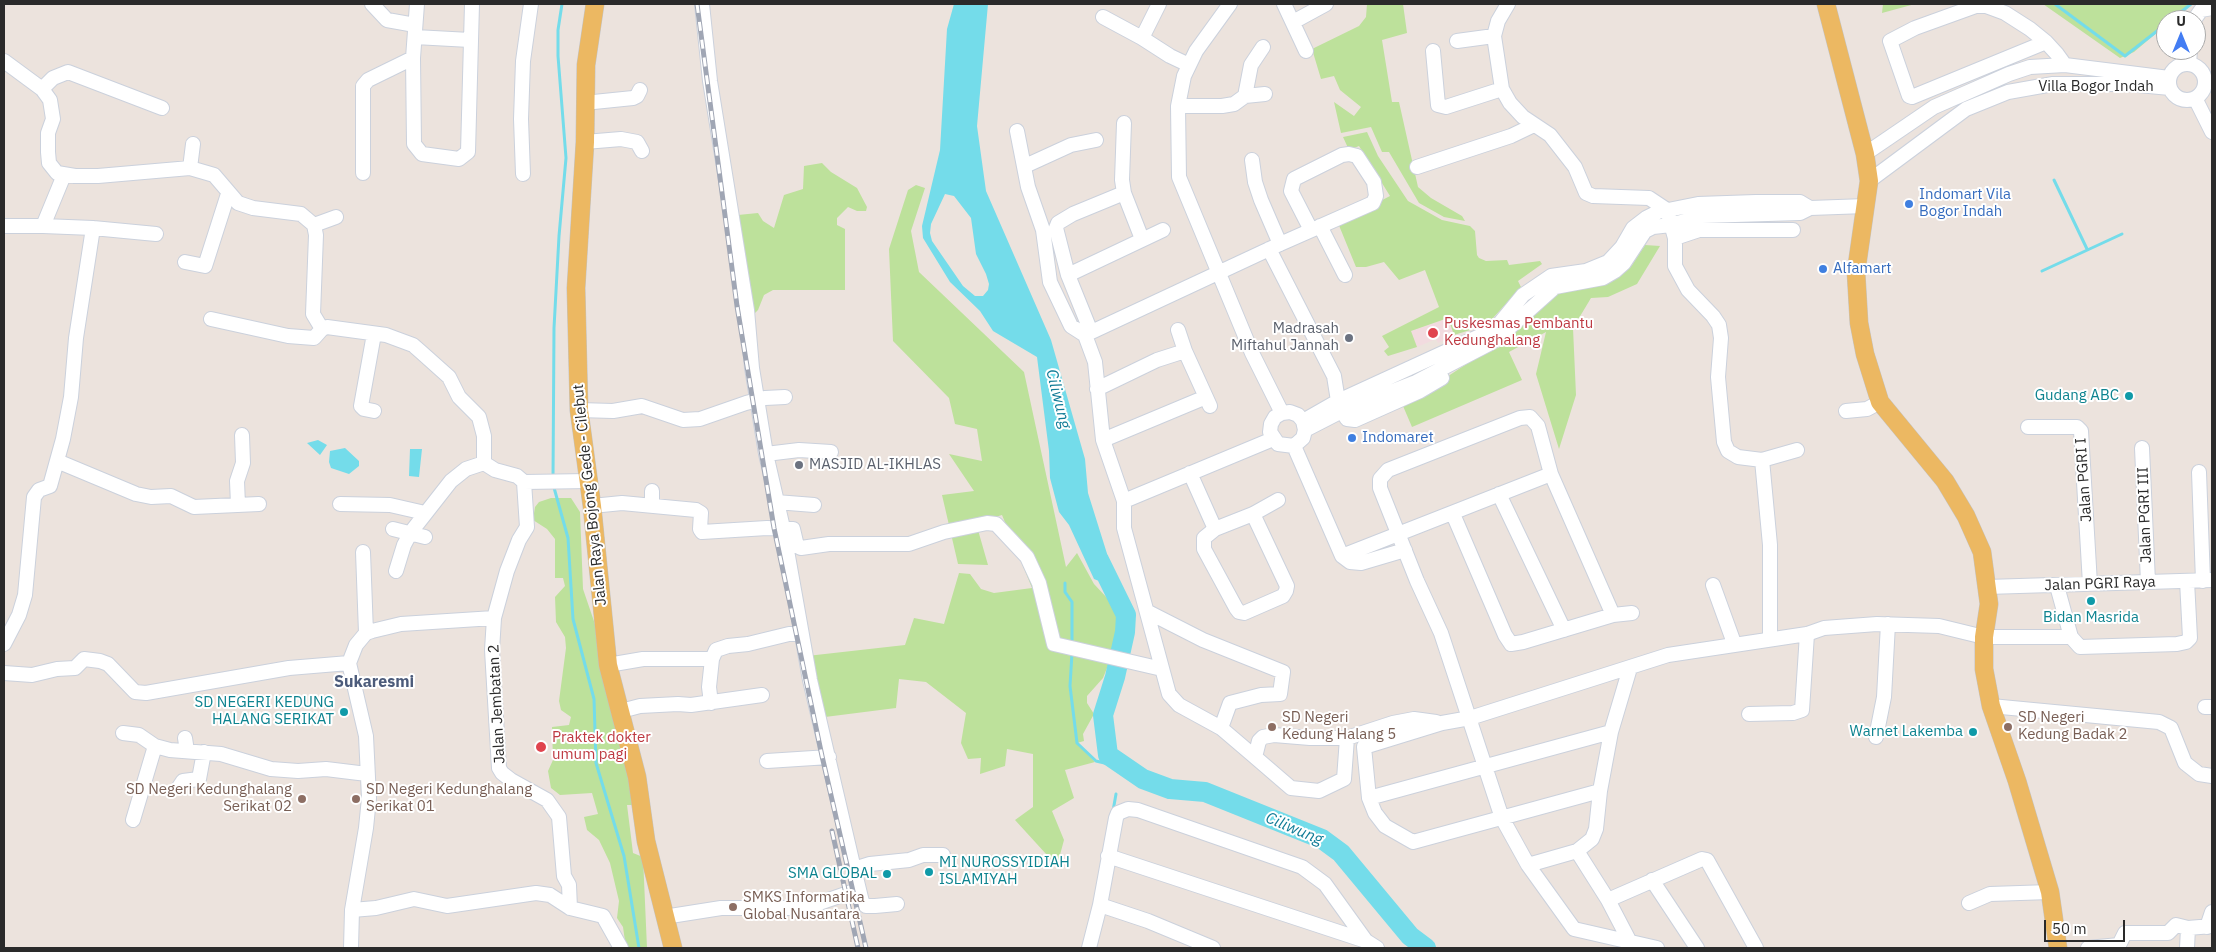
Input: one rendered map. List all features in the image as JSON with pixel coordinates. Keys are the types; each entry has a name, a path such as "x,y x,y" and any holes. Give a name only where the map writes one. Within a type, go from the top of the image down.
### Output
{"main road":[{"name":"Jalan Raya Bojong Gede - Cilebut","path":"594,4 586,65 584,103 585,142 576,288 578,410 583,480 592,506 608,665 637,777 646,841 673,948"},
{"path":"1826,4 1865,154 1869,180 1856,272 1859,323 1864,354 1880,402 1942,476 1958,502 1982,552 1989,604 1984,637 1984,669 1990,706 2018,781 2050,892 2058,948"}],"street":[{"path":"372,4 387,20 415,31 470,40"},
{"path":"417,4 413,58 416,148 422,154 463,158 468,152 469,145 472,4"},
{"path":"523,174 522,90 524,42 531,4"},
{"path":"702,4 710,81 748,310 757,400 766,454 783,528 810,680 829,757 857,890 862,902 866,906 897,904"},
{"path":"1142,38 1158,4"},
{"path":"1230,4 1206,36 1184,76 1178,106 1179,177 1252,353 1282,413"},
{"path":"1284,4 1306,50"},
{"path":"1293,22 1326,4"},
{"path":"1508,4 1498,21 1494,36 1502,89 1510,104 1523,117 1550,135 1575,167 1586,193 1593,196 1649,198 1667,210 1673,232 1676,266 1688,290 1719,325 1718,377 1724,442 1728,451 1738,457 1770,460 1797,450"},
{"path":"2046,42 1916,97 1908,96 1890,41 1915,28 1976,6 1986,6 2005,13 2046,42 2065,65"},
{"path":"1104,17 1170,56 1189,64"},
{"path":"1457,41 1494,36"},
{"path":"1245,96 1251,64 1263,47"},
{"path":"1433,51 1438,105 1446,107 1502,89"},
{"path":"363,173 363,86 368,80 413,58"},
{"name":"Villa Bogor Indah","path":"2170,83 2176,67 2186,60"},
{"name":"Villa Bogor Indah","path":"1865,154 1934,106 2009,74 2044,65 2065,65 2129,79 2170,83 2181,98 2206,85 2198,67 2192,60"},
{"path":"4,61 42,89 52,108 53,119 47,141 49,163 54,170 64,175 126,175 190,168 214,175 228,194 238,203 253,208 301,214 314,225 317,248 313,314 322,329"},
{"path":"42,89 53,78 68,72 162,108"},
{"name":"Villa Bogor Indah","path":"1869,180 1948,125 1966,109 2008,92 2029,86 2129,79"},
{"path":"2206,85 2212,132"},
{"path":"584,103 632,98 637,96 640,90"},
{"path":"1178,106 1222,106 1234,104 1245,96 1265,94"},
{"path":"1923,94 1948,125"},
{"path":"1124,122 1122,180 1124,192 1142,239"},
{"path":"1417,167 1511,136 1534,125"},
{"path":"1018,131 1028,187 1043,230 1050,282 1071,326 1088,334"},
{"path":"1895,132 1908,152"},
{"path":"585,142 621,139 636,142 642,151"},
{"path":"1025,166 1071,145 1096,140"},
{"path":"190,168 192,144"},
{"path":"1088,334 1275,246 1315,228 1374,203 1376,196 1374,182 1357,156 1349,154 1342,155 1294,178 1292,191 1315,228 1346,275"},
{"path":"1252,160 1255,182 1275,246 1334,376 1340,406"},
{"path":"43,226 64,175"},
{"path":"1124,192 1073,214 1058,223 1056,228 1068,275 1088,334 1095,362 1103,440 1124,501 1124,528 1148,612 1166,687 1174,700 1221,728 1291,788 1319,791 1344,779 1347,738"},
{"path":"185,262 205,266 228,194"},
{"path":"1340,406 1418,386 1499,337 1555,287 1603,278 1620,267 1632,228 1646,218 1667,210 1698,204 1800,202 1810,208"},
{"path":"1673,232 1702,216 1800,213 1810,208 1866,206"},
{"path":"314,225 336,217"},
{"path":"4,226 92,228 156,234"},
{"path":"1304,425 1484,334 1500,323 1523,295 1536,284 1560,273 1586,271 1608,262 1645,231 1653,227 1673,232 1699,230 1793,230"},
{"path":"4,644 19,615 26,590 34,497 39,490 50,486 71,397 76,338 92,228"},
{"path":"1068,275 1163,230"},
{"path":"211,318 288,336 314,338 322,329 327,327 394,337 413,345 449,377 456,393 474,412 482,424 484,463"},
{"path":"1103,440 1208,402 1185,351 1178,330"},
{"path":"374,334 362,406 364,409 374,411"},
{"path":"1097,389 1157,360 1185,351"},
{"path":"578,410 613,411 642,406 683,420 700,419 757,400 785,397"},
{"path":"1846,411 1867,409 1880,402"},
{"path":"1282,413 1298,415 1304,425 1303,438 1294,446 1284,446 1273,439 1270,432 1271,424 1282,413"},
{"path":"1613,615 1551,474 1538,426 1534,420 1525,417 1511,422 1388,470 1380,478 1380,488 1441,633 1502,818 1528,865 1574,929 1631,944 1657,948"},
{"name":"Jalan PGRI I","path":"2028,427 2076,427 2081,431 2090,584"},
{"path":"238,505 237,481 243,462 242,434"},
{"path":"1124,501 1273,439"},
{"path":"1294,446 1342,556 1350,562 1361,563 1405,550"},
{"name":"Jalan PGRI III","path":"2142,448 2148,582"},
{"path":"766,454 799,450 832,452"},
{"path":"1762,460 1770,545 1770,638"},
{"path":"57,462 144,496 176,497 198,507 259,504"},
{"path":"484,463 495,470 517,476 524,482 583,480"},
{"path":"396,571 404,545 411,532 451,481 466,469 484,463"},
{"path":"2199,472 2207,580"},
{"path":"1190,473 1215,529"},
{"path":"1342,556 1551,474"},
{"name":"Jalan Jembatan 2","path":"524,482 527,527 519,540 507,572 494,618 492,659 499,768 502,774 546,800 559,817 564,876 569,885 570,908"},
{"path":"1499,494 1564,630"},
{"path":"592,506 652,498 701,513 700,529 702,532 793,529 797,546 801,548 829,544 909,544 944,532 987,523 996,524 1027,557 1039,583 1054,644 1162,669"},
{"path":"1253,514 1287,586 1283,596 1251,612 1239,612 1204,549 1204,538 1215,529 1253,514 1278,500"},
{"path":"776,502 814,505"},
{"path":"340,504 390,505 425,513"},
{"path":"1453,514 1505,635 1511,644 1613,615 1632,613"},
{"path":"393,529 425,537"},
{"path":"362,552 366,633"},
{"name":"Jalan PGRI Raya","path":"1987,587 2207,580"},
{"path":"2057,586 2071,637 2080,647 2186,642 2190,638 2187,581"},
{"path":"1713,585 1734,643"},
{"path":"1148,612 1203,640 1283,672 1280,694 1278,696 1261,695 1230,703 1221,728"},
{"path":"351,948 352,910 368,817 366,736 348,663 356,645 366,633 402,624 494,618"},
{"path":"1600,791 1413,842 1385,826 1375,814 1369,798 1364,747 1442,723 1470,718 1676,652 1807,634 1824,628 1888,624 1946,627 1984,637 2071,637"},
{"path":"1876,737 1884,697 1888,624"},
{"path":"711,703 709,687 712,659 716,650 789,634 801,634"},
{"path":"1750,714 1793,713 1802,710 1807,634"},
{"path":"4,673 32,675 57,669 75,668 84,659 94,660 108,664 135,692 146,693 289,668 348,663"},
{"path":"608,665 643,659 712,659"},
{"path":"1528,865 1577,851 1592,839 1611,732 1630,668"},
{"path":"621,711 640,706 711,703 762,695"},
{"path":"1990,706 2159,722 2171,728 2185,763 2199,774 2212,776"},
{"path":"1255,757 1259,741 1263,737 1274,735 1310,738 1347,738 1392,723 1414,719 1442,723"},
{"path":"1369,798 1611,732"},
{"path":"123,733 139,735 155,746 186,745 204,752 235,757 278,770 326,769 367,774"},
{"path":"133,820 155,746"},
{"path":"179,787 183,781 199,779 204,752"},
{"path":"767,761 829,757"},
{"path":"1089,948 1100,905 1116,818 1122,810 1138,810 1302,867 1325,884 1371,944"},
{"path":"1577,851 1608,900 1631,944"},
{"path":"854,869 870,864 943,855"},
{"path":"1108,856 1371,944"},
{"path":"1608,900 1699,859 1706,860 1756,948"},
{"path":"1652,880 1697,948"},
{"path":"664,916 721,908 804,908 857,890"},
{"path":"1969,903 1990,894 2050,892"},
{"path":"352,910 376,908 414,899 447,906 536,893 550,895 570,908 603,916 621,948"},
{"path":"1100,905 1148,921 1213,948"},
{"path":"2088,948 2119,944 2125,933 2168,932 2176,925 2188,928 2210,926 2212,912"},
{"path":"2187,948 2188,928"}],"shaded area":[{"name":"Puskesmas Pembantu Kedunghalang","path":"1448,318 1454,335 1446,336 1446,339 1438,343 1436,339 1417,347 1411,331"}],"green space":[{"path":"1367,4 1403,4 1407,33 1382,40 1392,102 1399,102 1418,187 1431,198 1462,216 1465,221 1444,217 1419,203 1389,152 1382,152 1371,127 1341,133 1334,102 1354,116 1361,107 1340,90 1334,76 1321,79 1312,49 1359,26 1366,17"},
{"path":"1883,4 1915,4 1882,13"},
{"path":"2043,4 2192,4 2184,10 2156,10 2156,33 2134,52 2120,58"},
{"path":"1367,132 1378,156 1408,201 1442,220 1470,226 1475,231 1477,255 1479,258 1486,261 1507,260 1509,265 1540,261 1542,264 1518,281 1521,287 1493,318 1480,327 1454,335 1448,318 1411,331 1417,347 1388,356 1384,351 1389,347 1382,336 1439,307 1425,270 1399,280 1384,262 1366,267 1356,267 1338,223 1390,196 1359,146 1349,150 1343,137"},
{"path":"822,163 831,172 857,188 867,207 866,211 857,211 848,207 837,218 837,225 845,229 845,290 773,290 764,295 758,310 751,317 738,215 758,213 763,221 774,228 784,195 803,189 804,166"},
{"path":"916,185 925,188 911,231 919,272 1024,372 1066,567 1077,553 1094,584 1124,616 1118,641 1103,678 1087,696 1087,703 1094,714 1083,734 1084,741 1077,743 1095,762 1065,770 1074,798 1052,811 1064,840 1057,866 1015,820 1033,807 1033,754 1007,749 1005,766 980,774 981,758 968,759 961,743 966,713 926,682 899,679 896,708 825,717 807,656 905,645 914,618 944,624 959,573 970,574 981,589 994,593 1032,588 1002,515 976,523 988,565 958,564 942,495 974,491 949,454 982,461 977,429 955,424 949,398 893,341 889,249 908,190"},
{"path":"1645,245 1660,246 1637,284 1608,297 1591,298 1573,328 1576,395 1559,449 1536,374 1546,332 1509,352 1522,380 1412,427 1403,406 1471,361 1502,346 1555,287 1609,278 1632,265"},
{"path":"551,498 571,498 580,512 583,589 598,633 636,805 627,805 633,853 643,857 647,948 626,948 623,927 617,918 619,901 610,863 599,840 587,830 584,817 598,814 592,793 560,795 551,788 548,771 553,760 552,727 569,725 571,717 561,710 559,701 566,648 565,637 556,622 555,597 565,586 563,578 555,578 555,539 547,529 533,520 535,507 539,502"}],"water":[{"path":"954,4 988,4 977,126 986,191 1051,340 1085,459 1088,493 1114,576 1109,585 1094,579 1069,525 1059,512 1050,478 1049,451 1037,357 993,331 980,311 950,282 923,238 922,226 940,150 947,29","holes":["945,194 954,196 971,218 976,254 989,284 988,290 983,296 975,296 963,286 932,241 930,233 931,224"]},
{"path":"318,440 327,445 320,455 307,443"},
{"path":"345,448 359,461 359,466 349,474 331,468 329,462 330,451"},
{"path":"410,449 422,449 419,477 409,476"}],"waterway":[{"path":"553,478 554,328 566,158 558,56 558,30 562,4"},
{"path":"2055,4 2125,56 2156,32"},
{"path":"2184,10 2191,4"},
{"path":"2054,180 2087,249"},
{"path":"2042,271 2122,234"},
{"path":"553,484 568,538 573,619 594,699 596,763 624,856 639,948"},
{"name":"Ciliwung","path":"1099,560 1126,615 1125,632 1115,677 1103,715 1108,755 1143,779 1170,789 1205,792 1322,839 1341,853 1410,936 1426,948"},
{"name":"Ciliwung","path":"1065,583 1065,592 1072,602 1072,644"},
{"name":"Ciliwung","path":"1072,653 1070,686 1077,743 1096,761 1126,768"},
{"path":"1113,811 1116,794"}],"railway":[{"path":"697,4 737,306 774,528 822,756 866,948"},
{"path":"832,831 858,948"}],"place":[{"name":"Indomart Vila Bogor Indah","path":"1909,204"},
{"name":"Alfamart","path":"1823,269"},
{"name":"Puskesmas Pembantu Kedunghalang","path":"1433,333"},
{"name":"Madrasah Miftahul Jannah","path":"1349,338"},
{"name":"Gudang ABC","path":"2129,396"},
{"name":"Indomaret","path":"1352,438"},
{"name":"MASJID AL-IKHLAS","path":"799,465"},
{"name":"Bidan Masrida","path":"2091,601"},
{"name":"SD NEGERI KEDUNG HALANG SERIKAT","path":"344,712"},
{"name":"SD Negeri Kedung Halang 5","path":"1272,727"},
{"name":"SD Negeri Kedung Badak 2","path":"2008,727"},
{"name":"Warnet Lakemba","path":"1973,732"},
{"name":"Praktek dokter umum pagi","path":"541,747"},
{"name":"SD Negeri Kedunghalang Serikat 02","path":"302,799"},
{"name":"SD Negeri Kedunghalang Serikat 01","path":"356,799"},
{"name":"MI NUROSSYIDIAH ISLAMIYAH","path":"929,872"},
{"name":"SMA GLOBAL","path":"887,874"},
{"name":"SMKS Informatika Global Nusantara","path":"733,907"}],"district":[{"name":"Sukaresmi","path":"374,682"}]}
